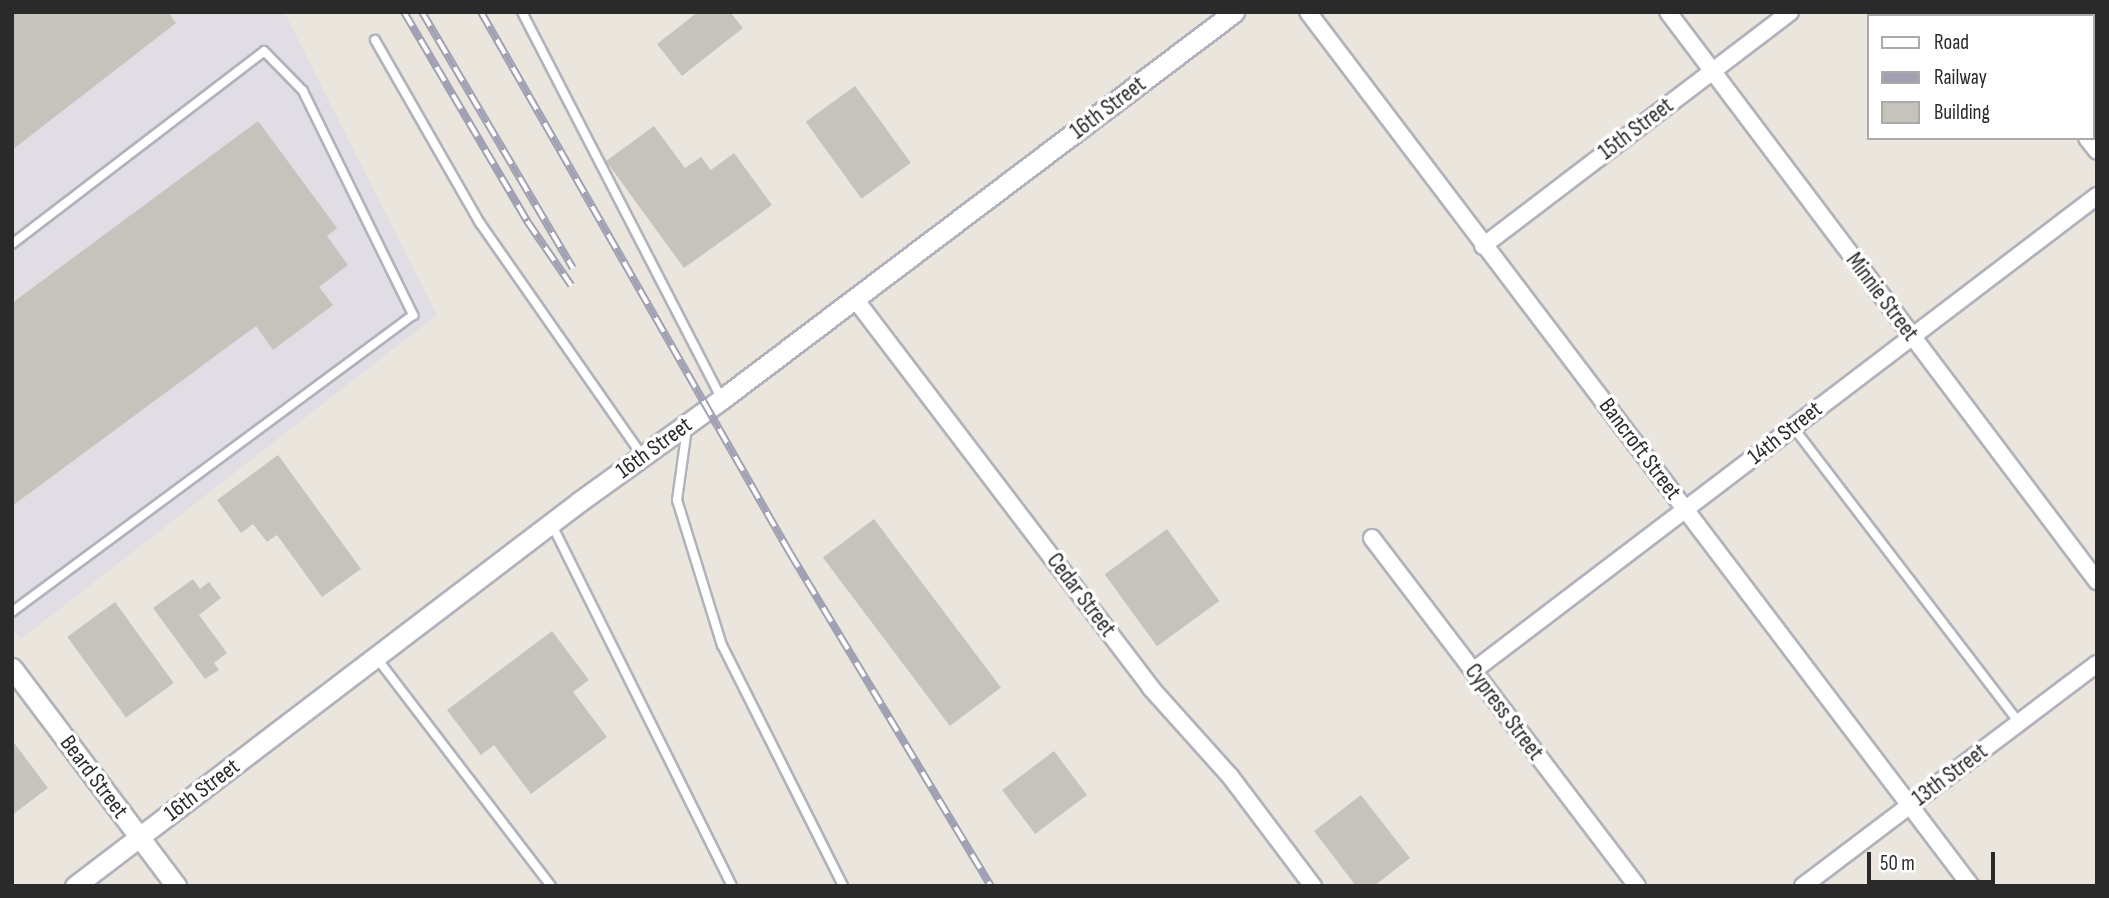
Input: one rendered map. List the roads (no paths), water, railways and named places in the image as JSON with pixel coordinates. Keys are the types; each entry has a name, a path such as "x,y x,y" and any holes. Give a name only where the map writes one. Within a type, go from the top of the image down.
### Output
{"street":[{"name":"16th Street","path":"75,886 551,523 856,299 1234,12"},
{"name":"Bancroft Street","path":"1308,12 1483,246 1972,886"},
{"name":"Minnie Street","path":"1668,12 2097,581"},
{"name":"15th Street","path":"1483,246 1790,12"},
{"name":"14th Street","path":"1472,671 2097,196"},
{"name":"Cedar Street","path":"856,299 1151,688 1230,776 1313,886"},
{"name":"Cypress Street","path":"1372,538 1637,886"},
{"name":"13th Street","path":"1803,886 2097,664"},
{"name":"Beard Street","path":"12,668 176,886"}],"lane":[{"path":"522,12 722,399"},
{"path":"375,40 480,223 643,456"},
{"path":"12,244 264,51 303,91 413,315 12,612"},
{"path":"687,424 677,500 722,645 843,886"},
{"path":"1793,427 2020,723"},
{"path":"551,523 732,886"},
{"path":"376,657 551,886"}],"railway":[{"path":"404,12 527,221 571,285"},
{"path":"422,12 573,268"},
{"path":"481,12 790,553 991,886"}]}
